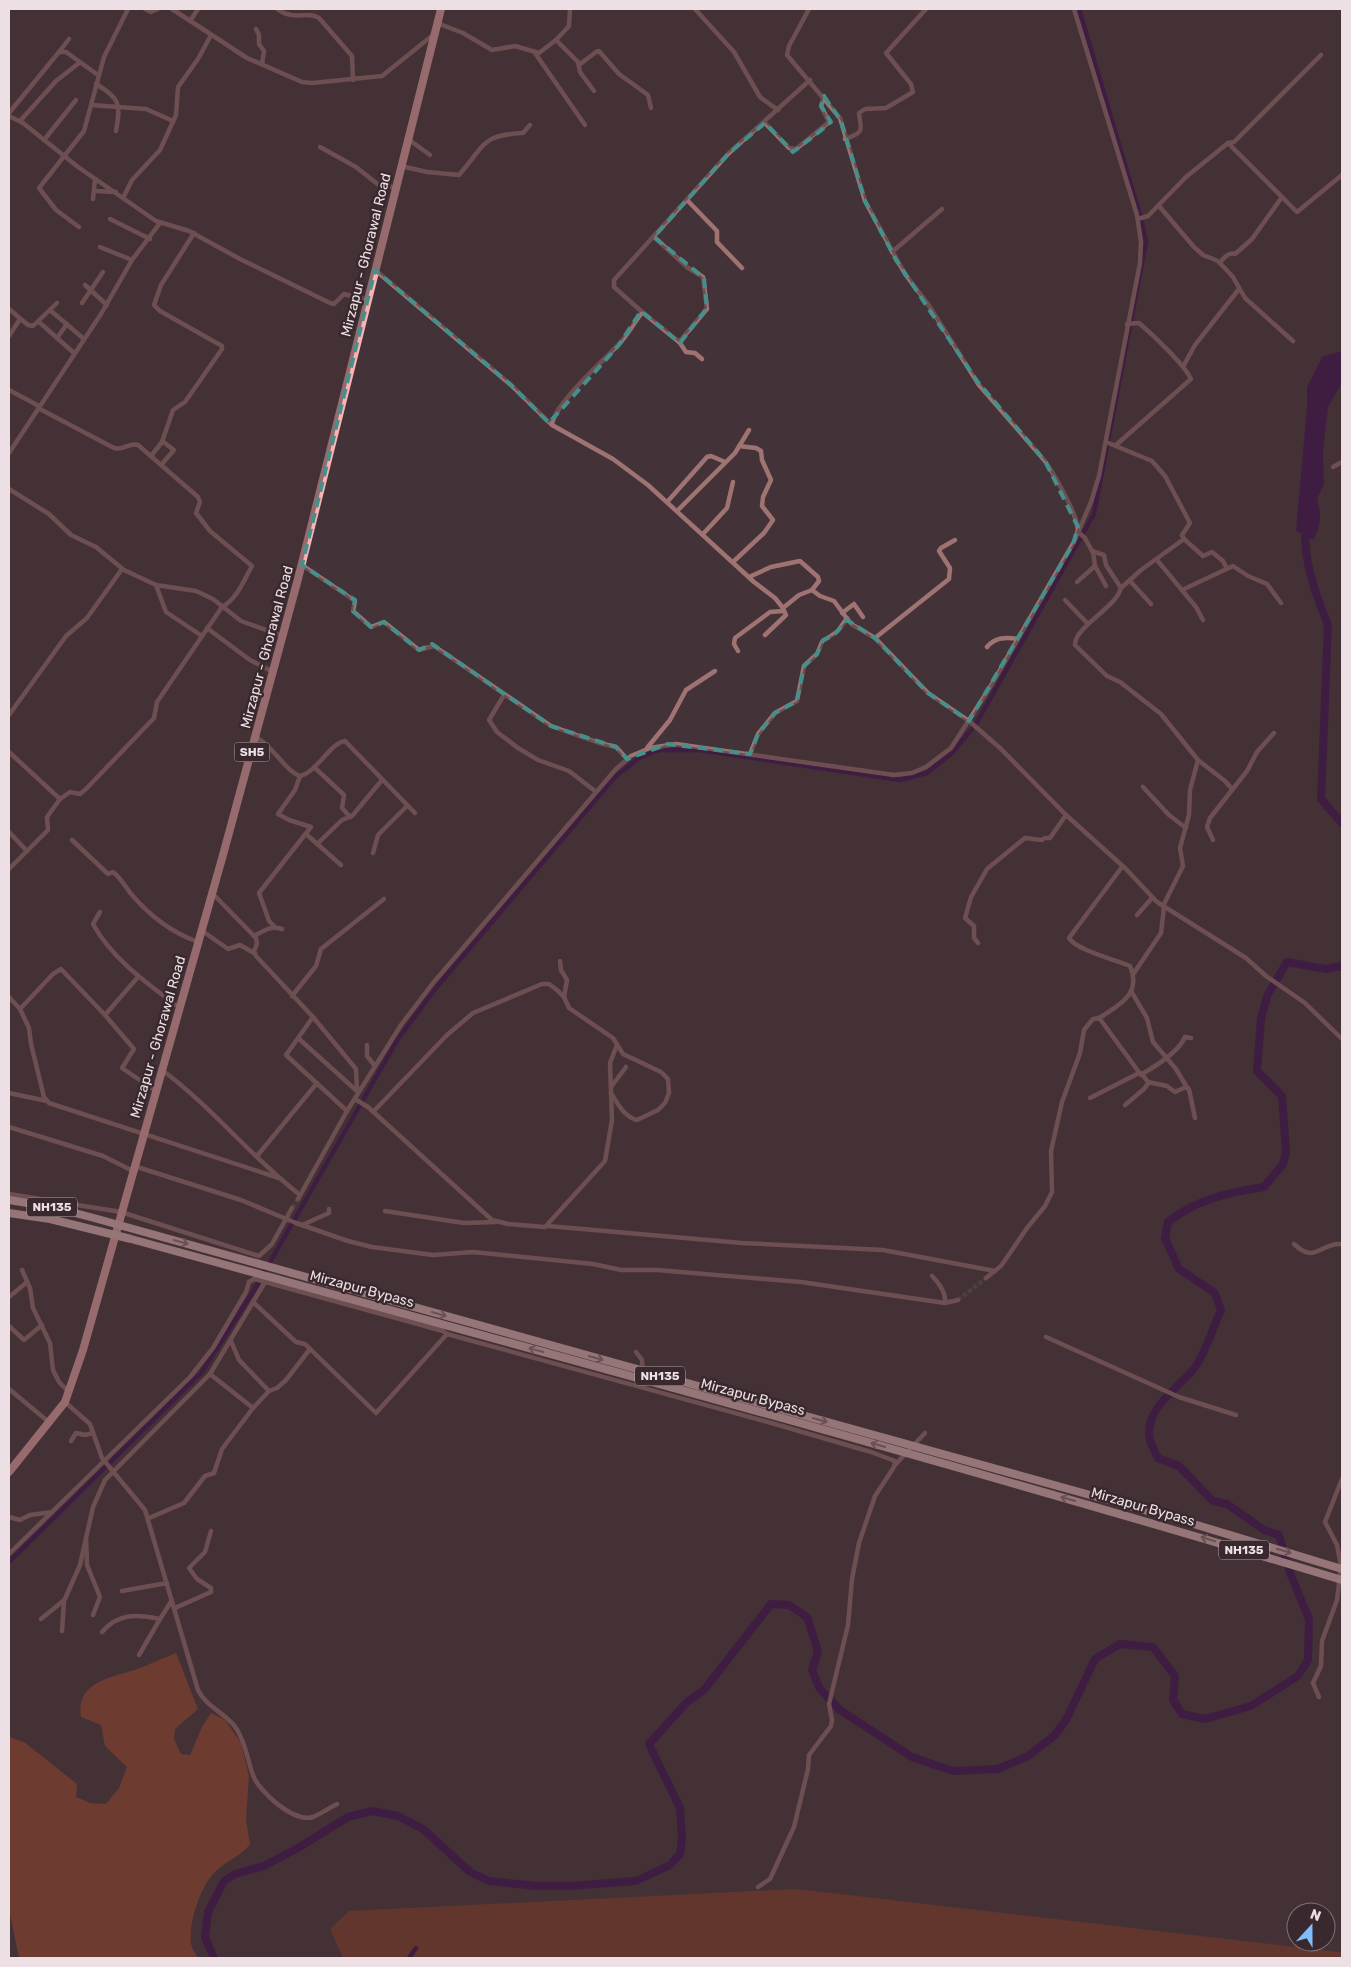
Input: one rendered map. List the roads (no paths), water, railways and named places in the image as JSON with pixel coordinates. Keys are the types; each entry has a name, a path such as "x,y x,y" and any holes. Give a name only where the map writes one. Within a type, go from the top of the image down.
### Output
{"highway":[{"name":"Mirzapur Bypass","path":"9,1200 52,1207 134,1229 1186,1522 1341,1568"},
{"name":"Mirzapur Bypass","path":"9,1213 91,1228 132,1239 908,1453 1341,1579"}],"main road":[{"name":"Mirzapur - Ghorawal Road","path":"9,1472 50,1423 65,1402 69,1392 180,1008 283,636 441,9"}],"street":[{"path":"79,227 56,210 39,190 40,184 66,157 84,131 98,75 110,43 128,9"},
{"path":"145,9 151,12 158,9"},
{"path":"172,9 247,58 302,82 353,80 382,76 434,35"},
{"path":"190,21 198,9"},
{"path":"277,9 288,16 314,15 319,18 352,56 353,80"},
{"path":"437,23 463,33 492,50 515,46 535,53 543,52 570,23 570,9"},
{"path":"695,9 734,52 760,97 778,110"},
{"path":"810,9 787,53 824,96 840,118 865,200 904,274 928,304 977,381 1045,461 1077,522 1080,534 1093,552 1095,566 1106,586"},
{"path":"845,139 856,134 861,128 862,122 859,112 865,109 886,108 913,92 911,84 886,53 926,9"},
{"path":"358,1092 400,1025 432,984 525,878 596,791 627,760 646,750 676,744 903,775 926,767 946,754 970,722 1080,534 1094,493 1107,442 1130,324 1141,255 1139,218 1074,9"},
{"path":"256,29 260,35 259,44 264,51 262,64"},
{"path":"123,198 132,180 160,150 178,106 178,86 212,36"},
{"path":"69,39 9,114 95,178 160,223 194,233 240,259 330,303 334,304 344,294 367,300"},
{"path":"556,40 580,65 580,72 594,92"},
{"path":"580,65 599,51 619,74 648,95 652,108"},
{"path":"59,52 66,52 98,75"},
{"path":"535,53 585,125"},
{"path":"1139,218 1148,216 1186,177 1228,143 1234,142 1321,55"},
{"path":"20,121 56,81 79,63"},
{"path":"654,237 704,280 706,309 679,342 614,287 613,282 729,154 810,80"},
{"path":"96,84 113,95 118,106 120,113 116,131"},
{"path":"765,123 789,148 794,150 829,122 821,106 824,96"},
{"path":"44,140 76,100"},
{"path":"91,105 146,109 173,121"},
{"path":"401,166 427,172 459,174 490,138 502,134 523,133 530,125"},
{"path":"408,139 430,155"},
{"path":"1228,143 1298,212 1342,175"},
{"path":"320,147 356,167 380,186 396,187"},
{"path":"93,199 95,178"},
{"path":"95,191 116,192"},
{"path":"1220,263 1229,254 1235,254 1252,239 1282,197"},
{"path":"687,200 717,231 717,242 742,268"},
{"path":"1158,206 1199,252 1220,263 1255,308 1293,341"},
{"path":"892,252 942,209"},
{"path":"110,219 150,238"},
{"path":"9,453 106,305 132,260 160,223"},
{"path":"151,456 162,441 171,413 185,402 222,349 222,346 190,326 160,311 154,305 161,285 194,233"},
{"path":"100,246 132,260"},
{"path":"375,270 511,385 552,425 613,459 678,510 748,577 775,598 786,615 765,636"},
{"path":"82,303 92,291 103,272"},
{"path":"85,285 106,305"},
{"path":"1184,365 1195,345 1239,289"},
{"path":"9,309 31,326 38,322 57,302"},
{"path":"50,310 84,339"},
{"path":"552,425 557,411 596,366 619,345 633,328 641,311"},
{"path":"9,336 20,319"},
{"path":"38,322 74,353"},
{"path":"1115,445 1191,379 1184,365 1172,357 1140,323 1130,324"},
{"path":"57,338 66,324"},
{"path":"677,339 684,350 695,353 702,360"},
{"path":"9,390 114,448 122,449 136,444 198,497 200,502 196,513 204,524 252,566 240,588 228,604 222,607 157,702 154,718 86,789 80,794 70,792 60,799 47,817 48,830 9,869"},
{"path":"678,510 725,462 739,446 749,430"},
{"path":"161,465 174,450 162,441"},
{"path":"1107,442 1150,460 1165,476 1190,521 1182,535 1184,539 1203,556 1212,552 1223,561 1226,567"},
{"path":"733,562 764,533 773,520 762,506 763,498 771,480 760,451 756,448 739,446"},
{"path":"668,502 707,457 712,456 725,462"},
{"path":"1333,467 1342,462"},
{"path":"703,534 727,508 733,482"},
{"path":"9,489 49,514 71,535 96,547 122,568 156,585 196,591 209,596 241,621 283,636"},
{"path":"1184,539 1121,588 1114,602 1088,624 1075,641 1075,645 1107,676 1120,682 1160,714 1198,760 1225,781 1232,789"},
{"path":"875,638 949,578 950,568 939,551 955,540"},
{"path":"1093,552 1104,555 1106,565 1121,588"},
{"path":"1157,560 1196,607 1203,620"},
{"path":"738,651 734,644 735,638 770,612 784,610 799,595 812,590 819,581 818,577 800,561 771,567 748,577"},
{"path":"302,565 354,600 353,611 371,628 384,622 419,650 434,646 556,729 616,747 627,760"},
{"path":"1077,582 1095,566"},
{"path":"1182,590 1209,578 1226,567 1235,566 1248,576 1267,584 1281,603"},
{"path":"9,715 66,636 87,618 122,568"},
{"path":"1130,581 1152,604"},
{"path":"156,585 166,612 202,636"},
{"path":"812,590 820,596 834,601 846,618 875,638 928,693 977,727 1035,782 1066,815 1131,874 1152,898 1163,907 1240,954 1266,976 1312,1009 1342,1039"},
{"path":"1065,600 1088,624"},
{"path":"842,613 854,604 863,617"},
{"path":"750,754 758,734 775,713 797,701 804,666 817,654 822,642 838,631 846,618"},
{"path":"207,628 250,660 273,672"},
{"path":"987,647 992,641 1002,638 1018,639"},
{"path":"646,750 670,720 686,690 714,672"},
{"path":"504,695 489,720 497,732 538,760 569,771 596,791"},
{"path":"1213,840 1208,830 1209,820 1247,771 1257,752 1274,733"},
{"path":"256,736 268,744 291,771 300,776"},
{"path":"275,927 269,921 259,893 311,826 289,820 278,814 295,790 300,776 314,767 344,741 414,814"},
{"path":"9,752 60,799"},
{"path":"986,1278 996,1271 1050,1198 1053,1187 1051,1159 1062,1102 1080,1053 1084,1030 1093,1019 1100,1019 1124,1003 1131,991 1134,973 1160,933 1163,907 1184,866 1179,852 1190,811 1190,790 1198,760"},
{"path":"314,767 344,795 342,808 350,817"},
{"path":"317,844 342,820 350,817 382,780"},
{"path":"1143,787 1169,815 1186,828"},
{"path":"373,853 378,835 407,806"},
{"path":"978,943 974,938 974,926 965,918 971,897 983,874 1025,838 1042,840 1050,838 1066,815"},
{"path":"9,832 26,850"},
{"path":"306,834 341,865"},
{"path":"72,840 108,874 113,872 119,876 132,895 166,926 177,934 198,942"},
{"path":"1122,867 1069,938 1071,942 1130,966 1134,973"},
{"path":"212,893 257,940 254,953"},
{"path":"1137,916 1152,898"},
{"path":"292,996 316,966 322,949 384,900"},
{"path":"100,912 93,921 96,931 138,977 180,1008"},
{"path":"254,936 262,930 275,927 282,929"},
{"path":"162,1070 183,1085 299,1197 347,1111 357,1101 356,1069 313,1017 254,953 240,945 228,949 201,930"},
{"path":"560,961 561,970 567,980 564,997"},
{"path":"20,1010 53,974 61,970 105,1015 134,1049 122,1068 156,1091"},
{"path":"105,1015 138,977"},
{"path":"373,1112 447,1036 478,1010 495,1005 542,984 554,987 564,997 569,1008 609,1035 627,1057 664,1074 668,1081 669,1093 663,1106 637,1120 622,1110 611,1093"},
{"path":"1131,991 1148,1022 1153,1042 1184,1080 1195,1118"},
{"path":"9,997 20,1010 29,1028 31,1044 47,1101"},
{"path":"313,1017 286,1055 347,1111"},
{"path":"1100,1019 1149,1082 1167,1086 1175,1092 1188,1089"},
{"path":"1090,1098 1162,1061 1180,1046 1186,1036 1191,1038"},
{"path":"298,1038 358,1092"},
{"path":"548,1226 605,1161 612,1120 610,1063 617,1044"},
{"path":"367,1045 367,1056 375,1066"},
{"path":"611,1087 626,1067"},
{"path":"1125,1105 1144,1089 1149,1082"},
{"path":"257,1156 317,1083"},
{"path":"9,1093 47,1101 279,1178"},
{"path":"357,1101 368,1107 495,1222"},
{"path":"9,1127 103,1156 133,1168 195,1184 357,1244 420,1254 472,1252 593,1264 621,1270 657,1270 788,1281 924,1298 945,1303 958,1300"},
{"path":"9,1194 121,1212 259,1256 272,1244 292,1208"},
{"path":"302,1224 329,1213 329,1209"},
{"path":"384,1211 464,1223 495,1222 533,1227 548,1226 742,1243 882,1250 996,1271"},
{"path":"1294,1244 1302,1252 1310,1254 1335,1244 1342,1244"},
{"path":"22,1270 26,1283 30,1288 33,1308 50,1343 53,1370 59,1382 69,1392"},
{"path":"932,1276 946,1296 945,1303"},
{"path":"9,1554 195,1372 213,1348 246,1292 249,1282 254,1280 871,1452 893,1460 895,1465"},
{"path":"62,1631 64,1601 80,1565 93,1507 105,1480 112,1469 210,1374 231,1341 263,1282"},
{"path":"9,1297 26,1283"},
{"path":"253,1302 296,1342 305,1344 378,1413 447,1334"},
{"path":"9,1326 24,1340 42,1325"},
{"path":"1046,1337 1179,1397 1236,1415"},
{"path":"231,1341 239,1360 269,1392"},
{"path":"149,1518 184,1503 205,1476 214,1473 222,1449 253,1408 269,1392 281,1385 310,1350"},
{"path":"636,1352 642,1360 643,1380"},
{"path":"210,1374 253,1408"},
{"path":"9,1390 50,1423"},
{"path":"65,1402 90,1424 105,1461 141,1502 149,1518 198,1690 203,1699 235,1727 245,1743 253,1778 274,1802 296,1816 312,1817 337,1804"},
{"path":"71,1441 76,1433 85,1435 93,1433"},
{"path":"758,1887 770,1879 797,1821 808,1769 808,1755 832,1723 830,1701 848,1624 852,1579 863,1527 875,1496 895,1465 925,1433"},
{"path":"1319,1697 1313,1683 1321,1666 1322,1641 1337,1600 1341,1579 1337,1545 1325,1522 1342,1479"},
{"path":"9,1517 20,1520 30,1515 52,1512"},
{"path":"175,1608 204,1597 211,1592 209,1586 197,1579 189,1568 205,1552 211,1531"},
{"path":"86,1536 87,1565 100,1597 92,1615"},
{"path":"122,1591 167,1583"},
{"path":"139,1655 172,1600"},
{"path":"41,1619 64,1601"},
{"path":"102,1632 110,1623 133,1614 160,1619"}],"waterway":[{"path":"9,1562 202,1372 254,1290 398,1039 436,988 615,777 639,758 659,750 699,750 900,780 927,773 952,753 976,724 1094,514 1146,242 1141,219 1079,9"},
{"path":"1305,528 1308,565 1328,625 1321,799 1342,823"},
{"path":"214,1958 205,1937 208,1912 224,1881 235,1874 264,1866 298,1848 348,1817 372,1811 398,1816 423,1829 470,1872 489,1881 537,1886 568,1886 636,1881 670,1865 680,1854 682,1838 680,1808 649,1744 687,1702 704,1690 771,1604 789,1605 807,1617 818,1651 812,1670 820,1689 840,1710 912,1757 953,1771 998,1769 1028,1756 1054,1736 1066,1720 1095,1659 1120,1644 1153,1647 1175,1676 1173,1700 1182,1714 1205,1719 1251,1706 1298,1676 1308,1660 1309,1619 1290,1573 1279,1535 1264,1530 1227,1504 1213,1501 1179,1466 1158,1458 1150,1440 1149,1429 1156,1410 1198,1363 1221,1310 1215,1293 1179,1269 1165,1238 1168,1222 1190,1208 1213,1198 1238,1191 1264,1187 1283,1164 1286,1152 1282,1096 1257,1071 1261,1019 1267,996 1287,962 1326,969 1342,966"},
{"path":"409,1958 416,1948"}],"tunnel":[{"path":"292,1208 298,1199"},
{"path":"958,1300 986,1278"}]}
